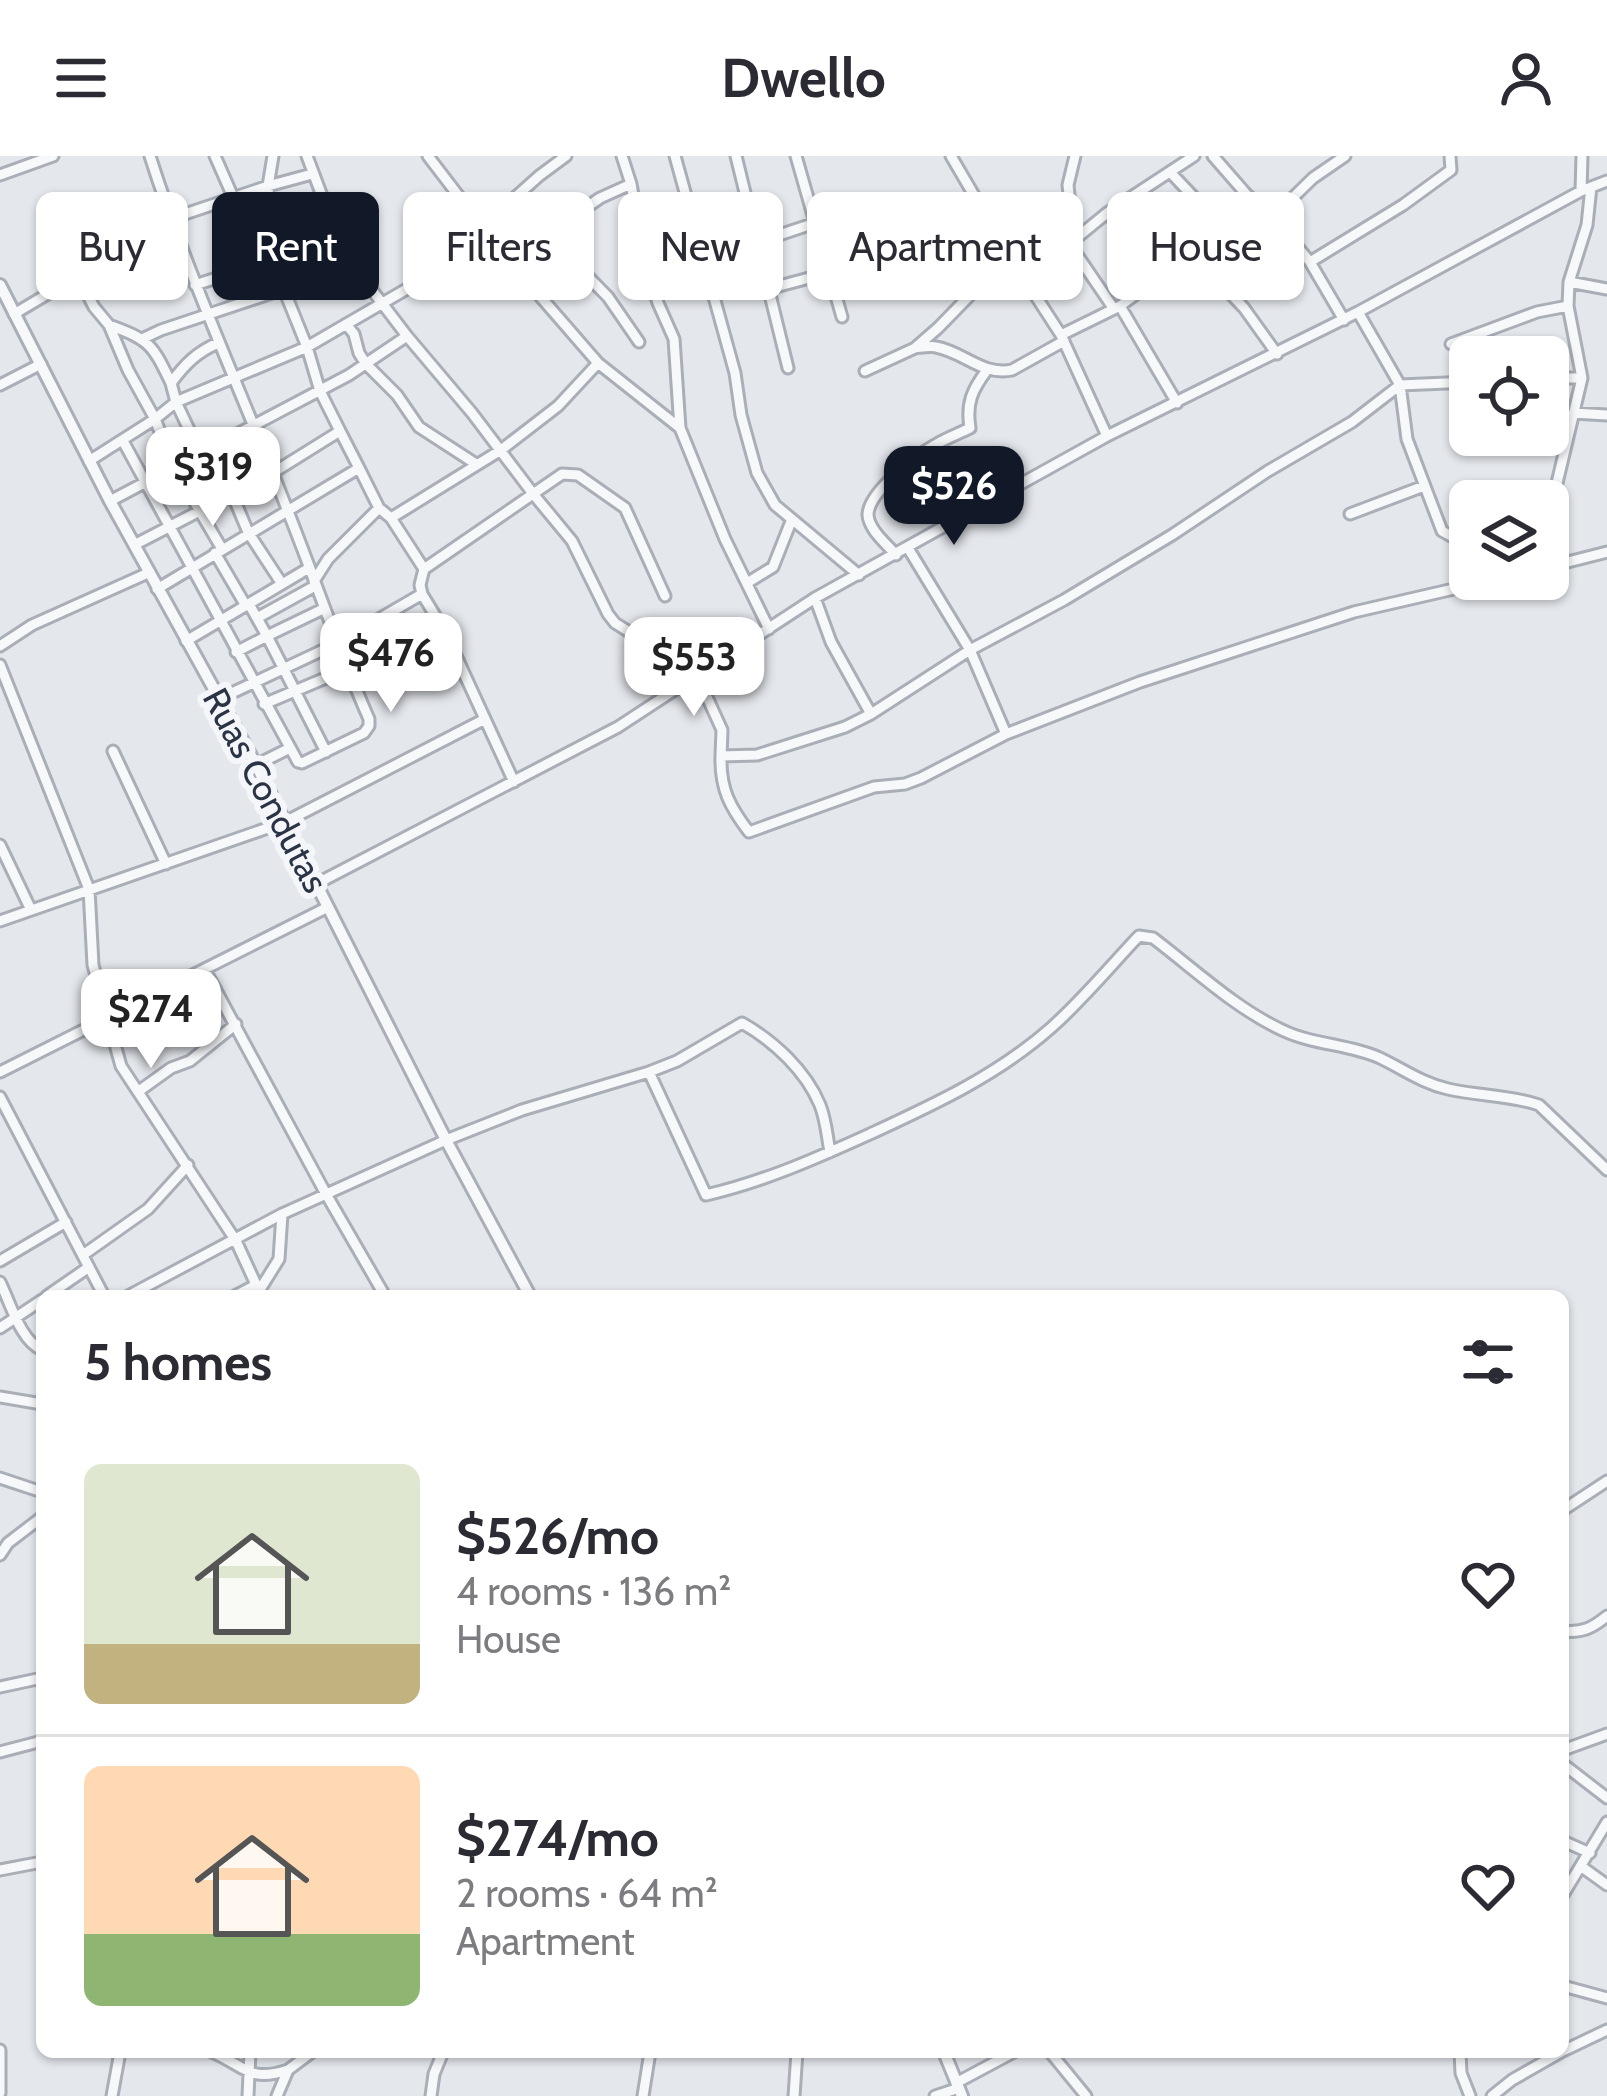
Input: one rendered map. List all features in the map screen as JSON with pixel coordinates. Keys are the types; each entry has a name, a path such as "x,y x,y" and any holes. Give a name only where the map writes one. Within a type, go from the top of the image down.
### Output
{"street":[{"path":"0,175 53,156"},
{"path":"150,156 161,192"},
{"path":"215,156 231,192"},
{"path":"268,192 273,156"},
{"path":"307,156 340,247 572,541 615,623 697,675 722,730 721,772 727,801 749,832 874,787 921,778 1006,734 1140,682 1354,612 1449,590"},
{"path":"428,156 455,192"},
{"path":"523,192 566,156"},
{"path":"622,156 644,256 674,339 680,428 725,539 769,628"},
{"path":"675,156 735,373 757,473 775,505 859,575"},
{"path":"736,156 745,192"},
{"path":"796,156 807,195"},
{"path":"951,156 973,192"},
{"path":"1068,192 1075,156"},
{"path":"1139,192 1194,156"},
{"path":"1213,156 1243,192"},
{"path":"1299,192 1345,156"},
{"path":"1310,262 1451,170 1450,156"},
{"path":"1557,480 1582,378 1568,306 1569,282 1587,225 1582,156"},
{"path":"1170,172 1189,192"},
{"path":"249,192 312,174"},
{"path":"316,884 618,727 815,598 1107,436 1345,320 1607,181"},
{"path":"594,202 631,184"},
{"path":"1083,233 1107,213"},
{"path":"1304,255 1345,320"},
{"path":"1083,258 1177,403"},
{"path":"123,441 300,764 364,733 369,718 188,267"},
{"path":"195,285 212,279"},
{"path":"594,282 638,342"},
{"path":"1569,282 1607,289"},
{"name":"Ruas Condutas","path":"0,285 88,461 256,765 527,1290"},
{"path":"88,461 176,402 307,346 403,290"},
{"path":"14,314 38,300"},
{"path":"90,300 110,325 174,466 326,752"},
{"path":"143,338 251,300"},
{"path":"288,300 320,391 358,468 379,508 391,518 424,569"},
{"path":"544,300 598,363 680,428"},
{"path":"771,300 788,368"},
{"path":"836,300 842,317"},
{"path":"865,371 915,348 965,300"},
{"path":"1038,300 1062,338 1107,436"},
{"path":"915,348 940,348 994,372 1012,370 1127,300"},
{"path":"1236,300 1277,354"},
{"path":"1473,336 1568,306"},
{"path":"1358,312 1400,385 1408,439 1442,531 1449,535"},
{"path":"346,324 366,364 398,395 423,431 476,464"},
{"path":"110,325 143,338 156,353 200,453"},
{"path":"110,501 320,391 407,336"},
{"path":"171,383 199,352 218,343"},
{"path":"391,518 501,450 558,406 598,363"},
{"path":"0,385 41,364"},
{"path":"896,555 869,521 871,505 895,475 932,446 970,428 967,405 987,370"},
{"path":"1569,378 1582,378"},
{"path":"721,756 769,752 871,714 970,650 1172,535 1352,422 1400,385 1449,383"},
{"path":"1573,413 1607,415"},
{"path":"134,545 271,474 340,431"},
{"path":"212,446 248,532 282,584"},
{"path":"158,589 358,468"},
{"path":"514,782 445,632 422,594 424,569 567,473 619,502 665,596"},
{"path":"1350,514 1424,486"},
{"path":"256,617 314,584 328,560 379,508"},
{"path":"747,584 773,567 792,519"},
{"path":"908,548 970,650 1006,734"},
{"path":"1569,562 1607,552"},
{"path":"186,640 309,568"},
{"path":"0,625 4,642 148,573"},
{"path":"219,699 336,644 422,594"},
{"path":"815,598 831,642 871,714"},
{"path":"236,652 323,609"},
{"path":"0,665 89,889 92,957 121,1066 236,1240 259,1290"},
{"path":"264,704 347,669"},
{"path":"0,921 285,823 485,719"},
{"path":"256,765 288,748"},
{"path":"113,751 166,864"},
{"path":"0,845 31,910"},
{"path":"0,1072 328,907"},
{"path":"649,1072 706,1195 743,1187 963,1091 1053,1026 1144,936 1154,938 1283,1031 1381,1058 1446,1089 1539,1105 1607,1170"},
{"path":"205,970 382,1290"},
{"path":"140,1290 281,1214 446,1140 522,1110 649,1072 742,1023 766,1038 802,1074 818,1100 830,1152"},
{"path":"139,1091 190,1061 236,1024"},
{"path":"0,1097 101,1290"},
{"path":"83,1255 148,1209 188,1165"},
{"path":"260,1290 279,1258 281,1214"},
{"path":"0,1261 66,1222"},
{"path":"56,1290 89,1267"},
{"path":"0,1282 25,1337 36,1345"},
{"path":"0,1328 36,1304"},
{"path":"0,1397 36,1403"},
{"path":"0,1478 36,1490"},
{"path":"1569,1506 1607,1481"},
{"path":"0,1555 4,1542 36,1521"},
{"path":"1569,1632 1590,1629 1607,1616"},
{"path":"0,1688 36,1679"},
{"path":"1569,1748 1607,1734"},
{"path":"0,1752 36,1743"},
{"path":"1569,1768 1607,1797"},
{"path":"1569,1884 1607,1822"},
{"path":"1569,1844 1590,1853"},
{"path":"0,1870 36,1863"},
{"path":"1582,1867 1607,1885"},
{"path":"1569,1987 1607,1998"},
{"path":"1569,2049 1607,2030"},
{"path":"0,2050 0,2091"},
{"path":"112,2096 119,2058"},
{"path":"248,2061 265,2077 288,2070 302,2058"},
{"path":"431,2096 441,2058"},
{"path":"644,2096 649,2058"},
{"path":"794,2096 797,2058"},
{"path":"946,2058 959,2089"},
{"path":"935,2096 959,2089 1005,2058"},
{"path":"1056,2058 1086,2096"},
{"path":"1460,2058 1470,2096"},
{"path":"1492,2096 1538,2058"},
{"path":"248,2061 248,2096"},
{"path":"277,2096 288,2070"}]}
